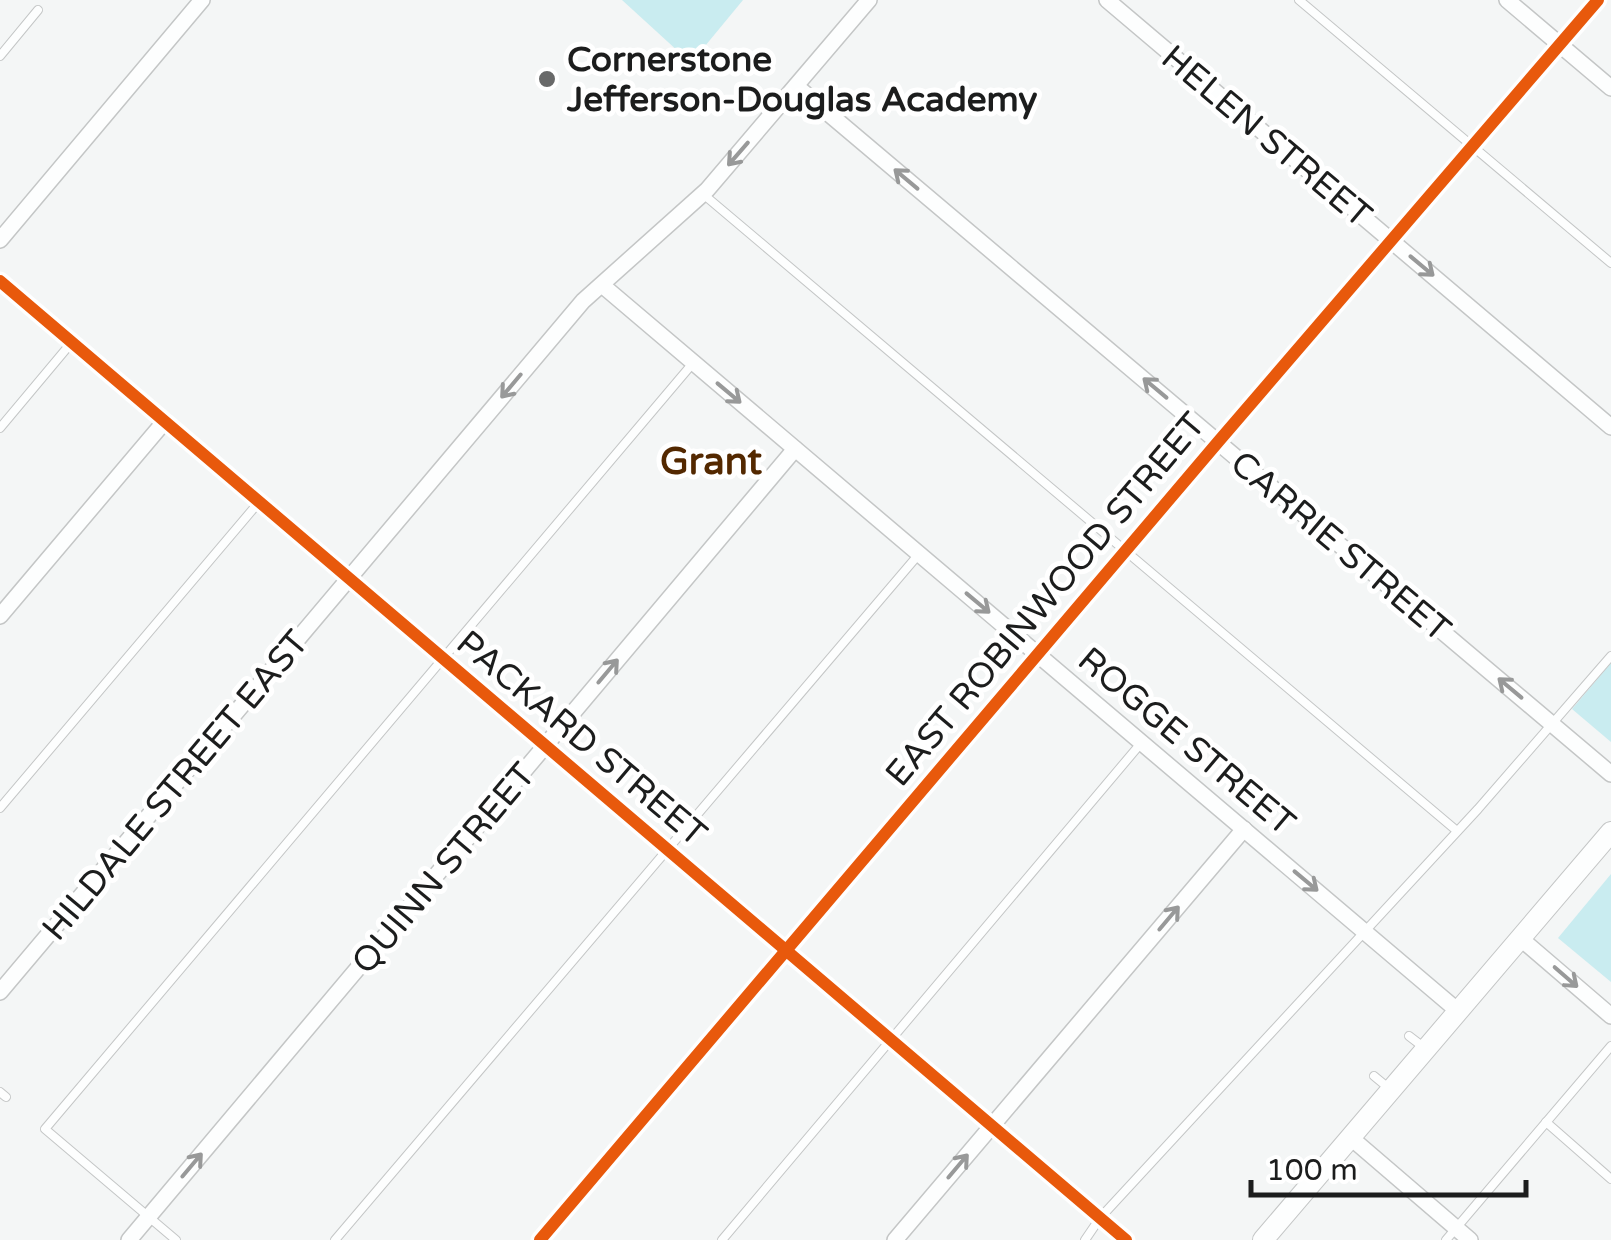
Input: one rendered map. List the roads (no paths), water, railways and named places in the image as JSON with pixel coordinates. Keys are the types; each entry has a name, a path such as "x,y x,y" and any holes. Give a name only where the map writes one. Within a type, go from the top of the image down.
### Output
{"street":[{"path":"0,240 202,0"},
{"name":"HILDALE STREET EAST","path":"0,992 571,316 703,194 869,0"},
{"name":"HELEN STREET","path":"1107,0 1611,427"},
{"path":"1508,0 1611,88"},
{"name":"EAST ROBINWOOD STREET","path":"540,1240 1598,0"},
{"name":"CARRIE STREET","path":"796,86 1611,774"},
{"name":"PACKARD STREET","path":"0,281 1126,1240"},
{"name":"ROGGE STREET","path":"602,285 1458,1011"},
{"path":"0,616 165,421"},
{"name":"QUINN STREET","path":"129,1240 796,449"},
{"path":"895,1240 1244,828"},
{"path":"1263,1240 1350,1137 1382,1083 1417,1042 1458,1011 1611,832"},
{"path":"1520,938 1611,1016"},
{"path":"1350,1137 1451,1234 1470,1240"}],"lane":[{"path":"1299,0 1611,263"},
{"path":"0,56 38,10"},
{"path":"703,194 1457,831"},
{"path":"0,428 72,342"},
{"path":"176,1240 45,1129 693,362"},
{"path":"0,808 259,502"},
{"path":"335,1240 920,554"},
{"path":"1084,1240 1553,725 1611,656"},
{"path":"722,1240 1142,742"},
{"path":"1451,1234 1611,1046"},
{"path":"1546,1122 1611,1179"}],"place":[{"name":"Cornerstone Jefferson-Douglas Academy","path":"547,79"}],"district":[{"name":"Grant","path":"711,461"}]}
